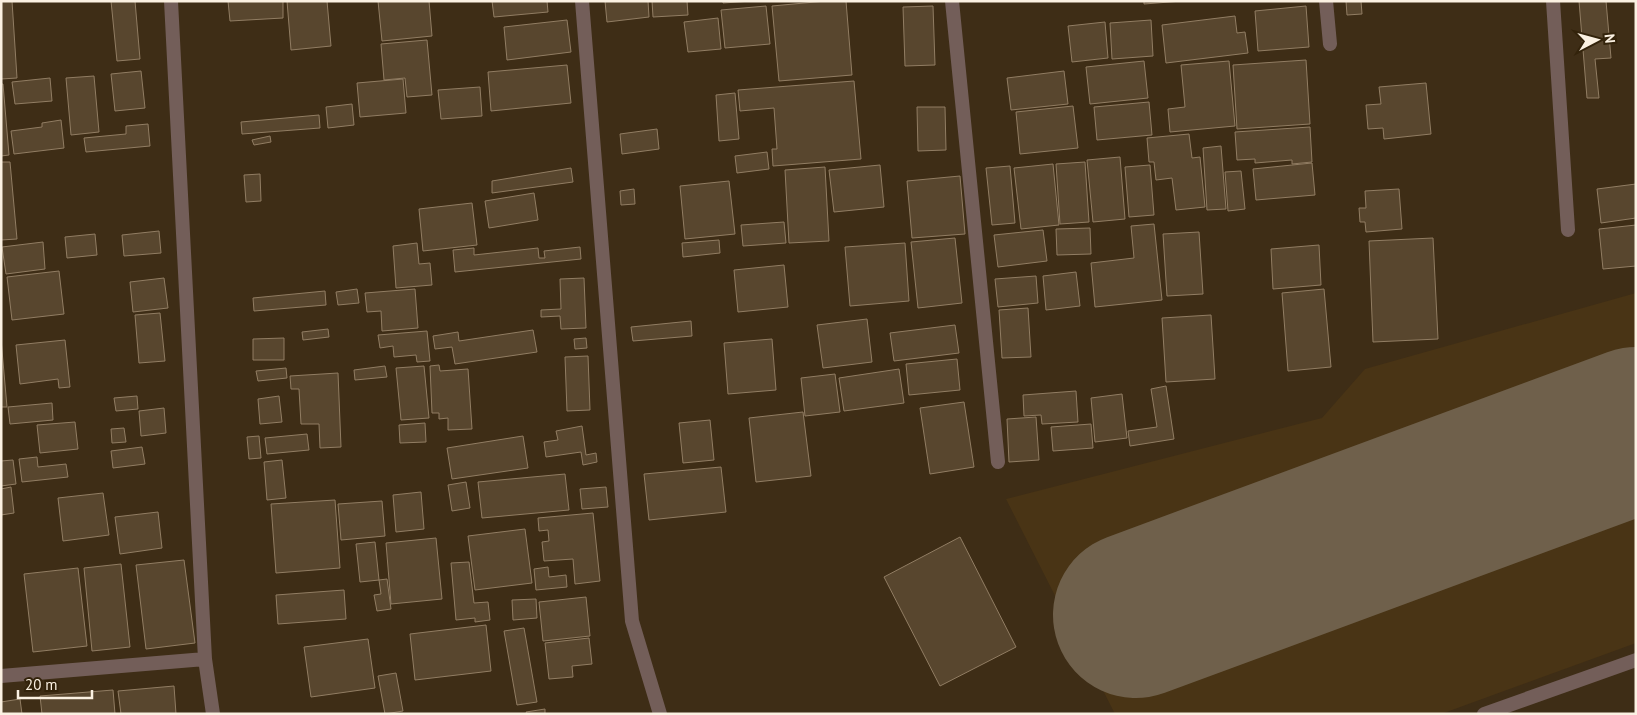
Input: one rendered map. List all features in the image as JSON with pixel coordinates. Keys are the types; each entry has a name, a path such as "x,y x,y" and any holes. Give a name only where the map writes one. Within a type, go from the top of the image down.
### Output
{"street":[{"path":"171,1 205,659 213,714"},
{"path":"582,1 632,622 660,714"},
{"path":"952,1 998,462"},
{"path":"1326,1 1330,44"},
{"path":"1553,1 1568,230"},
{"path":"1,676 205,659"},
{"path":"1484,714 1504,710 1636,660"}],"shaded area":[{"path":"1636,293 1636,643 1441,714 1115,714 1006,499 1322,418 1365,369"}],"building":[{"path":"1,1 12,1 17,78 1,79"},
{"path":"111,1 135,1 140,59 117,61"},
{"path":"228,1 283,1 283,18 230,21"},
{"path":"287,1 327,1 331,46 291,50"},
{"path":"378,1 429,1 432,36 382,41"},
{"path":"492,1 547,1 548,12 494,17"},
{"path":"605,1 648,1 649,17 607,22"},
{"path":"652,1 687,1 688,15 653,17"},
{"path":"723,1 752,1 723,3"},
{"path":"846,1 852,75 779,81 772,6"},
{"path":"1144,1 1182,1 1144,4"},
{"path":"1346,1 1361,1 1362,14 1347,15"},
{"path":"1579,1 1606,1 1611,58 1595,59 1599,98 1587,98"},
{"path":"766,6 770,44 725,48 721,10"},
{"path":"933,6 935,65 905,66 903,7"},
{"path":"1306,6 1309,47 1258,51 1255,11"},
{"path":"1235,16 1237,33 1245,32 1248,53 1166,63 1162,25"},
{"path":"718,18 721,49 688,52 684,22"},
{"path":"567,20 571,52 507,60 504,27"},
{"path":"1151,20 1153,56 1112,59 1110,23"},
{"path":"1105,22 1108,58 1072,62 1068,26"},
{"path":"427,40 432,95 407,97 405,78 384,80 381,44"},
{"path":"1306,60 1310,124 1237,129 1233,65"},
{"path":"1144,61 1148,98 1090,104 1086,67"},
{"path":"1229,61 1235,126 1170,132 1168,109 1185,107 1181,65"},
{"path":"567,65 571,103 491,111 488,72"},
{"path":"141,71 145,108 115,111 111,74"},
{"path":"1064,71 1068,104 1011,110 1007,78"},
{"path":"94,76 99,132 71,135 66,78"},
{"path":"50,78 52,101 15,104 12,82"},
{"path":"403,79 406,113 360,117 357,83"},
{"path":"854,81 861,159 773,166 772,149 777,149 774,108 740,111 738,90"},
{"path":"1426,83 1431,134 1384,139 1383,128 1368,129 1366,105 1381,104 1379,87"},
{"path":"1,84 3,84 9,155 1,156"},
{"path":"480,87 482,116 441,119 438,90"},
{"path":"735,93 739,139 719,141 716,95"},
{"path":"1149,102 1152,135 1097,140 1094,107"},
{"path":"352,104 354,125 328,128 326,107"},
{"path":"1073,106 1078,148 1020,154 1016,112"},
{"path":"917,107 945,107 946,150 918,151"},
{"path":"319,115 320,128 242,134 241,122"},
{"path":"61,120 64,148 14,154 11,131 42,127 42,123"},
{"path":"148,124 150,146 86,152 84,138 126,134 126,126"},
{"path":"1310,127 1312,162 1292,164 1292,160 1255,163 1255,159 1237,160 1235,132"},
{"path":"657,129 659,149 622,154 620,134"},
{"path":"1189,134 1192,158 1200,157 1205,207 1176,210 1172,178 1156,180 1154,162 1149,162 1147,138"},
{"path":"270,136 271,142 254,145 252,140"},
{"path":"1221,146 1226,209 1207,210 1203,148"},
{"path":"767,152 769,169 737,173 735,156"},
{"path":"1120,157 1125,219 1093,222 1087,160"},
{"path":"1,162 10,162 17,239 1,240"},
{"path":"1085,162 1089,222 1060,224 1056,164"},
{"path":"1312,163 1315,195 1256,200 1253,169"},
{"path":"1053,164 1059,225 1021,229 1014,168"},
{"path":"880,165 884,207 834,212 829,170"},
{"path":"1150,165 1154,215 1129,217 1125,167"},
{"path":"1010,166 1015,223 992,225 986,168"},
{"path":"825,167 829,241 789,243 785,170"},
{"path":"571,168 573,182 492,193 492,181"},
{"path":"1241,171 1245,209 1228,211 1225,172"},
{"path":"260,174 261,201 246,202 244,175"},
{"path":"960,176 965,234 912,238 907,181"},
{"path":"729,181 735,234 685,239 680,186"},
{"path":"1636,184 1636,218 1601,223 1597,189"},
{"path":"634,189 635,204 621,205 620,191"},
{"path":"1399,189 1402,229 1366,232 1365,222 1360,222 1359,208 1366,208 1365,191"},
{"path":"534,193 538,220 489,228 485,201"},
{"path":"472,203 477,245 423,251 419,209"},
{"path":"784,222 786,243 743,246 741,225"},
{"path":"1154,224 1162,300 1095,307 1091,263 1134,258 1131,226"},
{"path":"1636,225 1636,266 1603,269 1599,229"},
{"path":"1090,228 1091,254 1057,255 1056,229"},
{"path":"1043,230 1047,261 998,267 994,235"},
{"path":"159,231 161,253 124,256 122,235"},
{"path":"1199,232 1203,294 1167,296 1163,234"},
{"path":"95,234 97,255 67,258 65,237"},
{"path":"955,238 962,303 918,308 911,242"},
{"path":"1433,238 1438,339 1373,342 1369,241"},
{"path":"719,240 720,253 683,257 682,243"},
{"path":"43,242 45,269 6,274 2,247"},
{"path":"417,243 419,264 430,263 432,285 396,288 393,246"},
{"path":"905,243 909,301 850,306 845,247"},
{"path":"1319,245 1321,285 1273,289 1271,249"},
{"path":"580,247 581,259 455,272 453,250 474,248 474,255 538,248 539,258 545,258 544,251"},
{"path":"784,265 788,307 738,312 734,270"},
{"path":"59,271 64,314 12,320 7,277"},
{"path":"1076,272 1080,306 1046,310 1043,276"},
{"path":"1036,276 1038,303 998,307 995,279"},
{"path":"164,278 168,308 133,312 130,282"},
{"path":"584,278 586,328 561,329 560,316 541,317 541,310 561,309 560,279"},
{"path":"357,289 359,303 338,305 336,292"},
{"path":"415,289 418,328 382,331 381,311 367,312 365,293"},
{"path":"1324,289 1331,367 1288,371 1282,293"},
{"path":"325,291 326,305 254,311 253,298"},
{"path":"1028,308 1031,357 1002,358 999,310"},
{"path":"160,313 165,361 139,363 135,315"},
{"path":"1211,315 1215,379 1166,382 1162,318"},
{"path":"867,319 872,362 823,368 817,325"},
{"path":"691,321 692,336 633,341 631,327"},
{"path":"955,325 959,353 894,361 890,333"},
{"path":"328,329 329,337 303,340 302,332"},
{"path":"533,330 537,352 455,364 452,347 435,349 433,336 458,332 459,341"},
{"path":"427,331 430,361 417,362 416,355 394,357 393,346 380,348 378,335"},
{"path":"284,338 284,360 253,360 253,339"},
{"path":"586,338 587,348 575,349 574,339"},
{"path":"1,339 7,407 1,407"},
{"path":"772,339 776,390 728,394 724,343"},
{"path":"65,340 70,387 59,388 58,379 20,384 16,345"},
{"path":"588,356 590,410 567,411 565,357"},
{"path":"957,359 960,390 909,395 906,364"},
{"path":"439,365 440,371 468,369 472,429 448,430 448,418 439,419 439,413 432,413 430,366"},
{"path":"385,366 387,377 355,380 354,370"},
{"path":"424,366 429,418 401,420 396,368"},
{"path":"286,368 287,378 258,381 256,371"},
{"path":"899,369 904,403 844,411 839,378"},
{"path":"338,373 341,447 320,448 319,424 301,424 299,389 291,389 290,376"},
{"path":"835,374 840,412 805,416 801,378"},
{"path":"1166,386 1174,439 1130,446 1128,431 1157,427 1151,389"},
{"path":"1076,391 1078,422 1042,424 1041,415 1024,416 1023,395"},
{"path":"1122,394 1127,438 1095,442 1091,398"},
{"path":"137,396 138,409 116,411 114,398"},
{"path":"279,396 282,422 260,424 258,399"},
{"path":"964,402 974,467 930,474 920,408"},
{"path":"52,403 53,420 10,424 8,407"},
{"path":"164,408 166,433 141,436 139,411"},
{"path":"803,412 811,476 756,482 749,418"},
{"path":"1036,417 1039,460 1009,462 1007,419"},
{"path":"710,420 714,460 683,463 679,423"},
{"path":"75,422 78,449 40,453 37,425"},
{"path":"425,423 426,442 400,443 399,425"},
{"path":"1091,424 1093,448 1053,451 1051,427"},
{"path":"582,426 586,455 596,453 597,462 583,465 581,452 546,457 544,442 558,440 556,431"},
{"path":"124,428 126,442 112,443 111,429"},
{"path":"307,434 309,450 267,454 265,438"},
{"path":"259,436 261,458 249,459 247,437"},
{"path":"523,436 528,468 452,479 447,448"},
{"path":"142,447 145,464 113,468 111,451"},
{"path":"37,457 38,467 66,464 68,477 22,482 19,459"},
{"path":"13,460 16,484 1,486 1,461"},
{"path":"282,460 286,498 267,500 264,462"},
{"path":"721,467 726,512 649,520 644,474"},
{"path":"565,474 569,510 482,518 478,482"},
{"path":"466,482 470,508 452,511 448,485"},
{"path":"11,487 14,513 1,515 1,489"},
{"path":"606,487 608,507 582,509 580,489"},
{"path":"421,492 424,529 396,532 393,495"},
{"path":"103,493 109,535 63,541 58,498"},
{"path":"335,500 340,568 276,573 271,504"},
{"path":"382,501 385,536 341,540 338,504"},
{"path":"158,512 162,548 120,554 115,517"},
{"path":"593,513 600,581 575,584 573,559 544,561 542,542 549,541 548,530 539,531 538,518"},
{"path":"525,529 532,583 475,590 468,536"},
{"path":"960,537 1016,647 940,686 884,577"},
{"path":"436,538 442,599 391,604 386,543"},
{"path":"375,542 379,580 360,582 356,544"},
{"path":"184,560 195,643 146,649 136,565"},
{"path":"469,562 474,603 488,602 490,620 475,622 475,618 456,620 451,563"},
{"path":"121,564 130,647 92,651 84,568"},
{"path":"548,567 549,577 566,575 567,587 536,590 534,569"},
{"path":"78,568 87,646 33,652 24,574"},
{"path":"387,579 391,609 377,611 374,595 381,594 379,580"},
{"path":"344,590 346,619 278,624 276,595"},
{"path":"586,597 590,636 543,641 539,602"},
{"path":"536,599 537,618 513,620 512,600"},
{"path":"486,625 491,671 415,680 410,634"},
{"path":"524,628 537,702 517,705 504,631"},
{"path":"589,638 592,664 572,666 573,677 549,679 545,643"},
{"path":"368,639 375,688 311,697 304,647"},
{"path":"396,673 403,711 385,714 378,676"},
{"path":"174,686 176,714 121,714 118,691"},
{"path":"113,690 115,714 42,714 40,696"},
{"path":"20,699 22,714 1,714 1,702"},
{"path":"545,709 545,714 527,714 526,712"}],"runway":[{"path":"1136,615 1636,430"}]}
